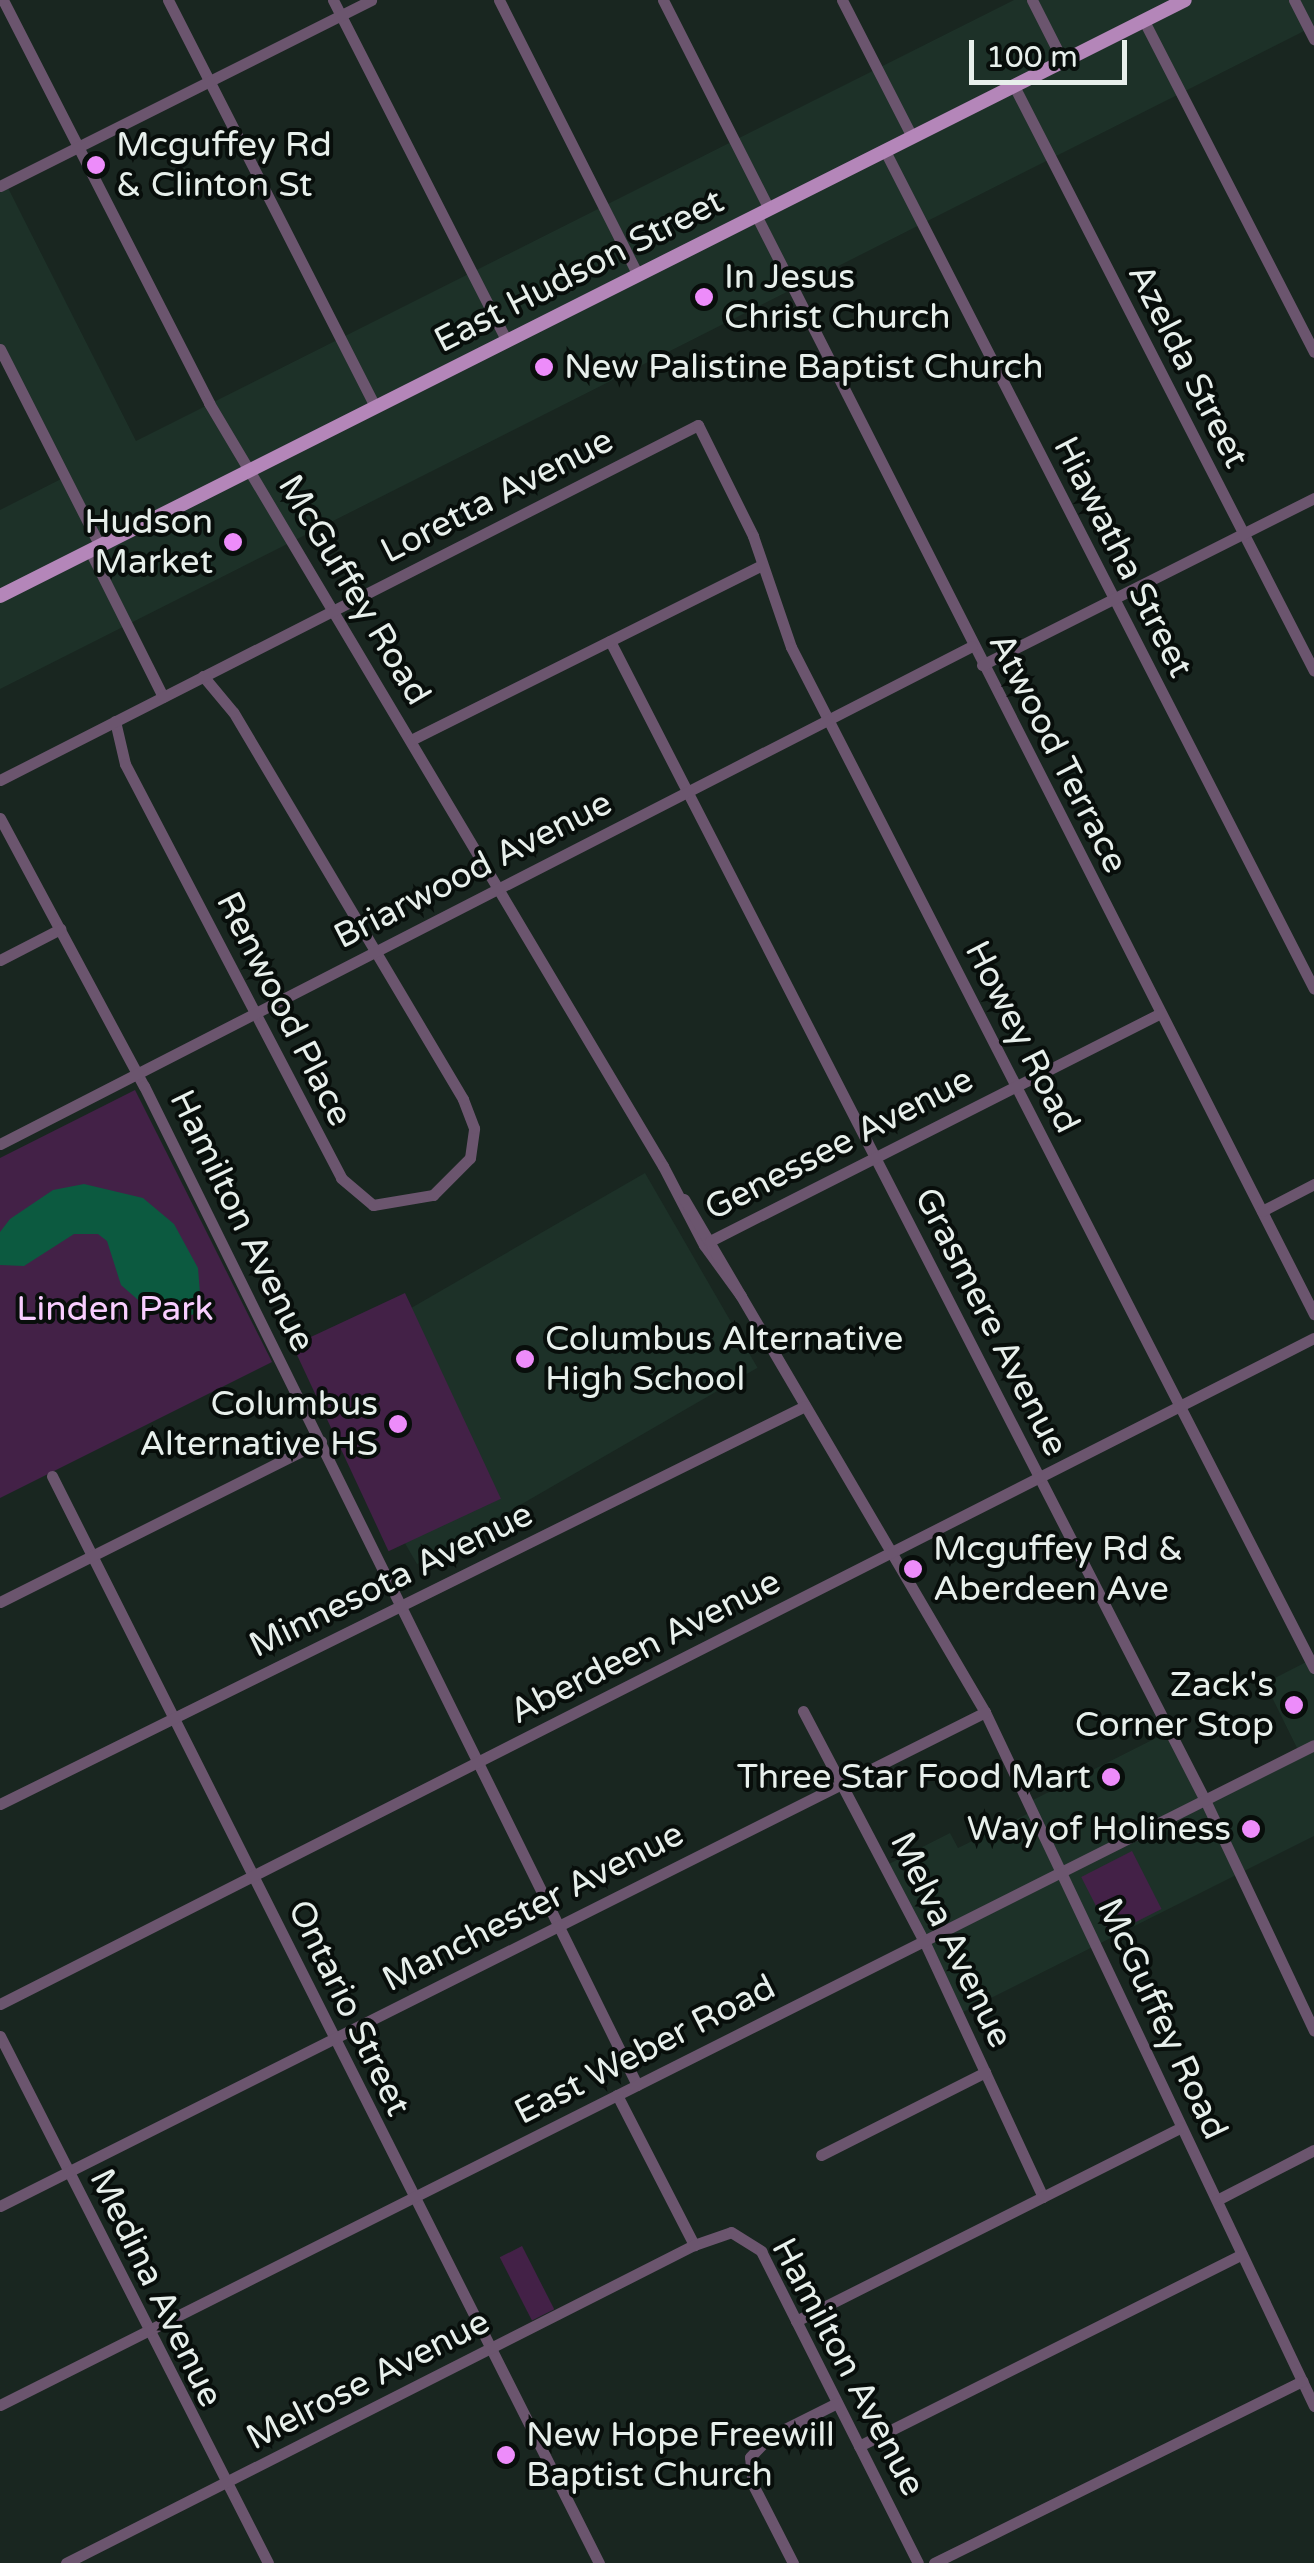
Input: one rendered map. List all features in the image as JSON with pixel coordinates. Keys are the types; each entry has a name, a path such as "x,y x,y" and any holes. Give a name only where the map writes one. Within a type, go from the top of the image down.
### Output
{"main road":[{"name":"East Hudson Street","path":"0,596 1185,0"}],"street":[{"name":"McGuffey Road","path":"3,0 209,403 985,1712 1314,2406"},
{"path":"168,0 375,407"},
{"path":"333,0 507,341"},
{"path":"0,186 371,0"},
{"path":"499,0 638,275"},
{"name":"Atwood Terrace","path":"663,0 972,646 1314,1314"},
{"path":"842,0 912,137"},
{"path":"1032,0 1063,61"},
{"path":"1294,0 1314,40"},
{"path":"1144,20 1314,352"},
{"name":"Azelda Street","path":"1014,86 1314,671"},
{"name":"Hiawatha Street","path":"884,151 1314,988"},
{"path":"0,349 163,697"},
{"name":"Howey Road","path":"698,424 753,536 760,566 828,720 1314,1668"},
{"name":"Loretta Avenue","path":"0,780 698,424"},
{"path":"982,665 1314,498"},
{"path":"411,740 760,566"},
{"name":"Grasmere Avenue","path":"610,642 1205,1800 1314,2031"},
{"name":"Briarwood Avenue","path":"0,1144 972,646"},
{"path":"203,676 233,712 375,951"},
{"name":"Renwood Place","path":"115,721 125,764 341,1178 360,1200 388,1207 413,1204 454,1180 470,1158 474,1128 463,1099 375,951"},
{"name":"Hamilton Avenue","path":"0,818 138,1075 638,2085"},
{"path":"0,960 60,929"},
{"name":"Genessee Avenue","path":"708,1242 1161,1013"},
{"path":"1262,1212 1314,1184"},
{"name":"Aberdeen Avenue","path":"0,2004 1314,1338"},
{"name":"Minnesota Avenue","path":"0,1804 805,1406"},
{"path":"0,1602 320,1441"},
{"name":"Ontario Street","path":"52,1476 598,2563"},
{"name":"Melva Avenue","path":"803,1711 844,1782 924,1941 1043,2197"},
{"name":"Manchester Avenue","path":"0,2206 985,1712"},
{"name":"East Weber Road","path":"0,2405 1314,1745"},
{"name":"Medina Avenue","path":"0,2036 223,2483 268,2563"},
{"path":"821,2155 985,2072"},
{"path":"618,2095 694,2245"},
{"path":"796,2321 1181,2127"},
{"path":"1217,2200 1314,2150"},
{"name":"Hamilton Avenue","path":"694,2245 731,2232 754,2241 918,2563"},
{"name":"Melrose Avenue","path":"66,2563 694,2245"},
{"path":"859,2446 1242,2254"},
{"path":"934,2563 1302,2380"},
{"path":"793,2563 754,2485 750,2457 770,2438 838,2403"}],"shaded area":[{"path":"1014,0 1314,0 1314,26 0,689 0,510 65,477 0,349 0,184 5,182 136,441"},
{"name":"Columbus Alternative High School","path":"645,1173 758,1368 417,1564 305,1370"},
{"path":"84,1184 143,1198 174,1224 198,1268 201,1306 195,1314 177,1319 137,1299 121,1285 107,1241 98,1234 74,1234 24,1266 0,1265 0,1232 10,1219 53,1190"},
{"path":"1314,1658 1314,1836 957,2015 883,1867 950,1833 958,1848 1031,1812 1027,1803 1170,1731 1204,1799 1299,1752 1265,1683"}],"green space":[{"name":"Linden Park","path":"135,1090 272,1362 0,1498 0,1158"},
{"name":"Columbus Alternative HS","path":"405,1293 501,1499 389,1551 293,1345"},
{"path":"1132,1851 1162,1909 1111,1935 1081,1877"},
{"path":"522,2246 554,2309 532,2321 500,2257"}],"place":[{"name":"Mcguffey Rd & Clinton St","path":"96,165"},
{"name":"In Jesus Christ Church","path":"704,297"},
{"name":"New Palistine Baptist Church","path":"544,367"},
{"name":"Hudson Market","path":"233,542"},
{"name":"Columbus Alternative High School","path":"525,1359"},
{"name":"Columbus Alternative HS","path":"398,1424"},
{"name":"Mcguffey Rd & Aberdeen Ave","path":"913,1569"},
{"name":"Zack's Corner Stop","path":"1294,1705"},
{"name":"Three Star Food Mart","path":"1111,1777"},
{"name":"Way of Holiness","path":"1251,1829"},
{"name":"New Hope Freewill Baptist Church","path":"506,2455"}]}
